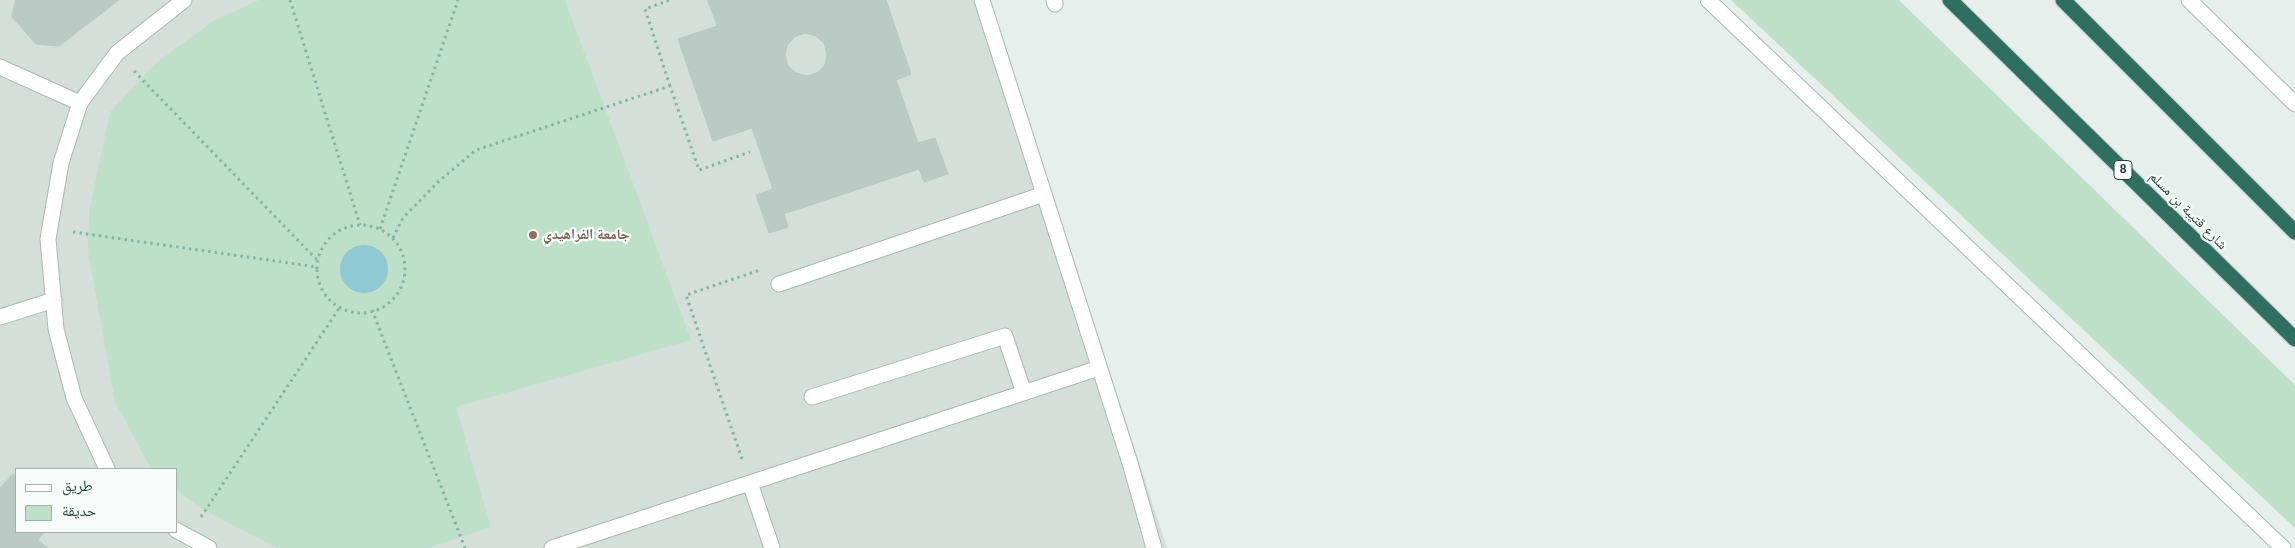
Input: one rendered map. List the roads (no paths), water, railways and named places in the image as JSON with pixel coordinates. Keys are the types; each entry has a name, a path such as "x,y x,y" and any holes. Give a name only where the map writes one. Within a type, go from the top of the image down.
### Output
{"highway":[{"name":"شارع قتيبة بن مسلم","path":"1950,0 2295,339"},
{"path":"2063,0 2295,232"}],"street":[{"path":"107,468 74,398 56,329 48,240 61,163 80,103 117,53 184,0"},
{"path":"982,0 1154,548"},
{"path":"1708,0 2283,548"},
{"path":"2189,0 2295,104"},
{"path":"0,67 80,103"},
{"path":"779,284 1044,194"},
{"path":"0,317 54,300"},
{"path":"812,397 1005,336 1024,393"},
{"path":"552,548 1099,368"},
{"path":"750,483 772,548"},
{"path":"182,533 209,548"}],"water":[{"path":"364,245 373,247 381,252 386,260 388,269 386,278 381,286 373,291 364,293 355,291 347,286 342,278 340,269 342,260 347,252 355,247"}],"place":[{"name":"جامعة الفراهيدي","path":"533,235"}]}
